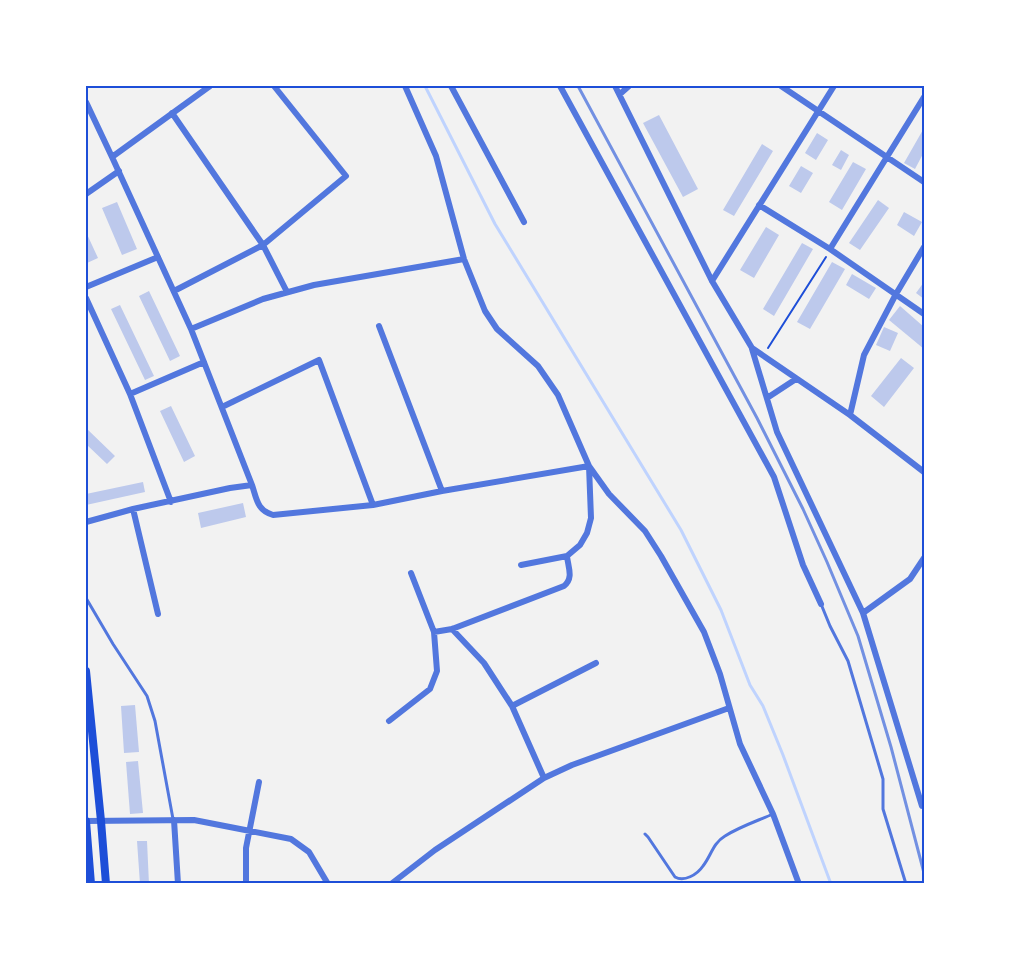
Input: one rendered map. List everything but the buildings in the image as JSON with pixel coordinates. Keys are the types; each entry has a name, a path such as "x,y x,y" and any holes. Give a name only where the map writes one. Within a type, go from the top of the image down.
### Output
{"main road":[{"path":"86,671 106,884"},
{"path":"86,821 91,884"}],"street":[{"path":"112,156 210,86"},
{"path":"174,291 262,245 346,176 274,86"},
{"path":"405,86 436,156 464,259 485,311 497,329 538,366 558,395 589,466 609,494 645,531 704,632 720,674 740,744 773,814 799,884"},
{"path":"451,86 524,222"},
{"path":"560,86 774,477 803,565 821,604"},
{"path":"615,86 712,280 752,348 777,432 863,613 923,806"},
{"path":"620,94 629,86"},
{"path":"781,86 924,182"},
{"path":"712,280 834,86"},
{"path":"830,249 924,97"},
{"path":"86,102 191,329 258,505 264,512 273,515 373,505 589,466"},
{"path":"172,113 262,245 287,292"},
{"path":"86,194 119,171"},
{"path":"759,205 830,249 924,314"},
{"path":"850,415 864,355 924,247"},
{"path":"86,287 158,257"},
{"path":"191,329 263,299 314,285 464,259"},
{"path":"86,298 130,394 171,502"},
{"path":"379,326 442,491"},
{"path":"752,348 850,415 924,472"},
{"path":"222,407 319,360 373,505"},
{"path":"130,394 204,362"},
{"path":"767,398 796,379"},
{"path":"521,565 567,556 580,545 587,533 591,518 589,466"},
{"path":"86,522 133,509 252,485"},
{"path":"133,509 158,614"},
{"path":"434,632 452,628 564,586 570,577 567,556"},
{"path":"863,613 910,579 924,558"},
{"path":"389,721 430,689 437,671 434,632 411,573"},
{"path":"452,628 484,663 512,706 544,778"},
{"path":"512,706 596,663"},
{"path":"392,884 435,850 544,778 572,765 729,708"},
{"path":"246,884 245,863 249,831 259,782"},
{"path":"174,820 178,884"},
{"path":"86,821 194,820 291,839 309,852 328,884"}],"lane":[{"path":"86,598 118,653 147,696 155,721 174,820"},
{"path":"821,604 848,661 883,779 883,809 906,884"},
{"path":"645,834 675,877 679,880 686,879 703,867 712,848 723,836 773,814"}],"path":[{"path":"763,356 830,249"}],"waterway":[{"path":"425,86 495,224 681,530 721,610 750,685 763,706 831,884"}],"railway":[{"path":"578,86 757,418 827,562 858,636 891,747 924,873"}]}
